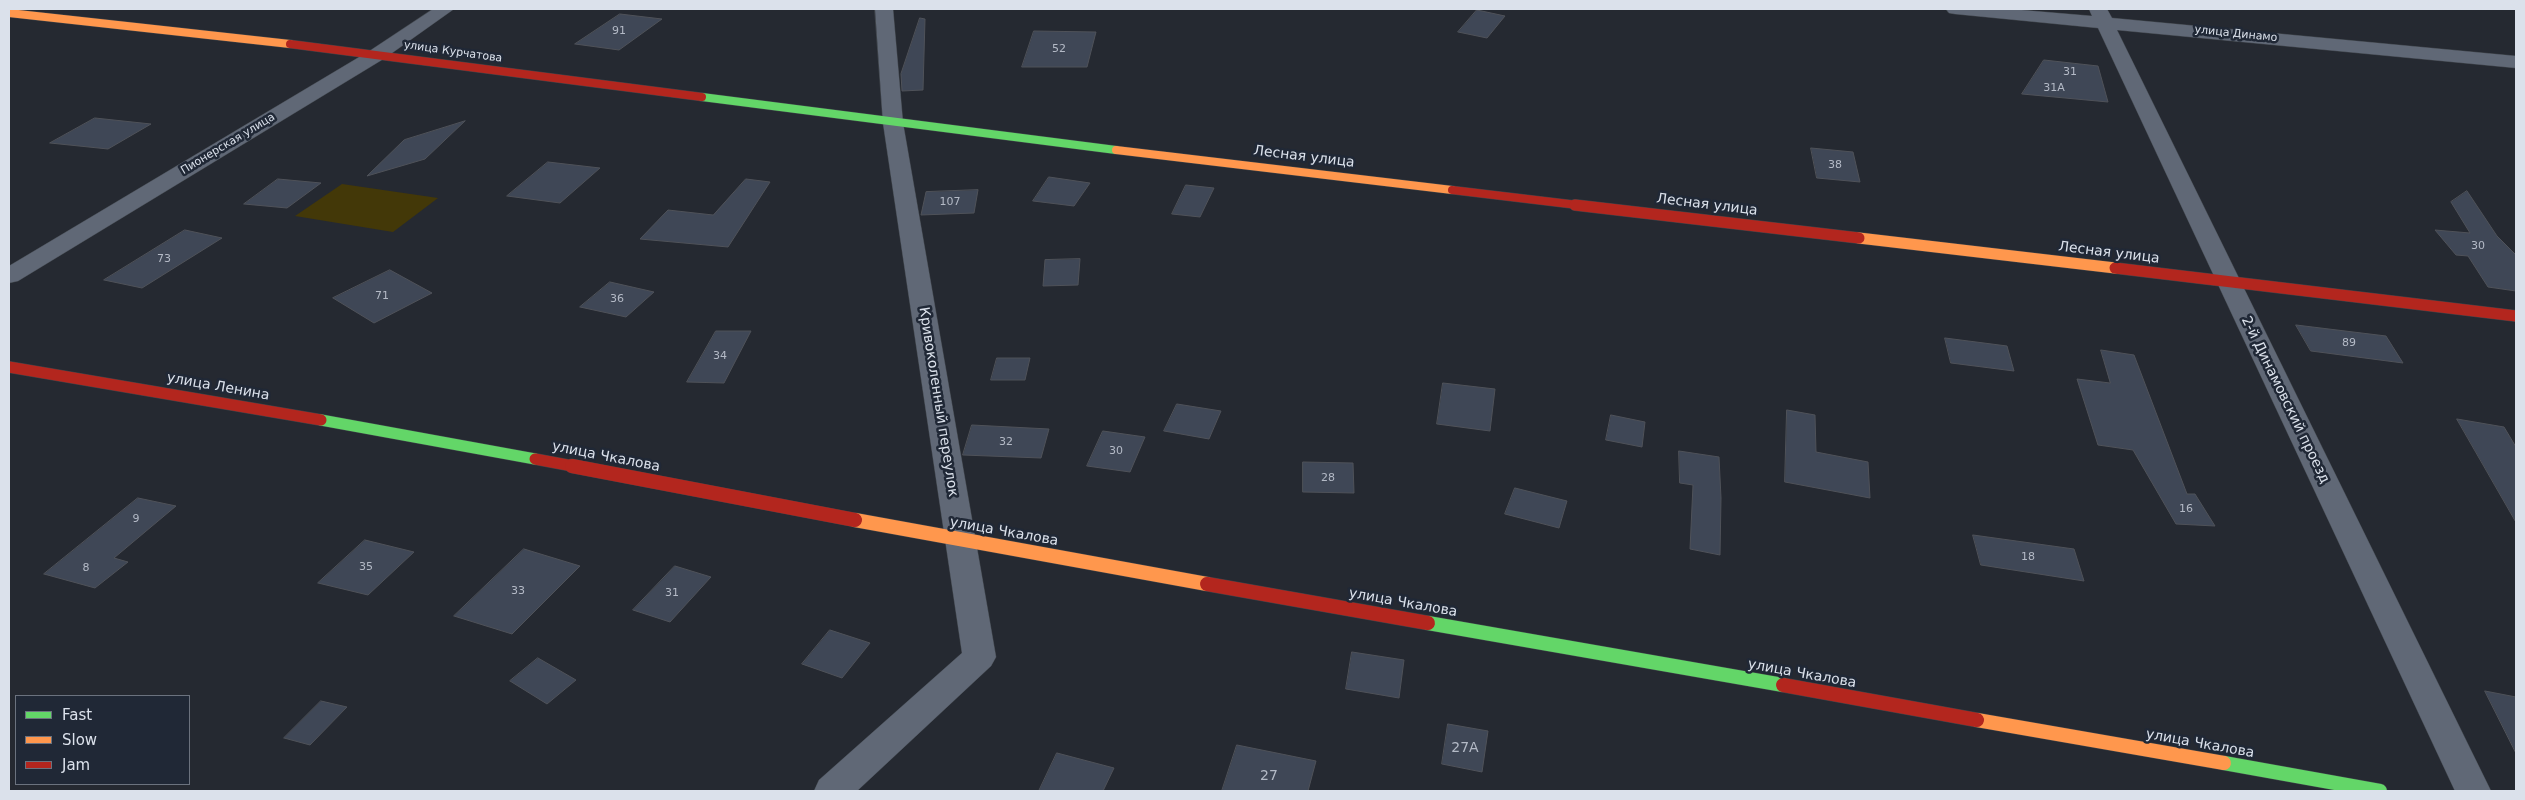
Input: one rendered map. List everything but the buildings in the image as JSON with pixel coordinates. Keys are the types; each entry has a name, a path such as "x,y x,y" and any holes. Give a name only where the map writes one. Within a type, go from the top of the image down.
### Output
{"street":[{"name":"Пионерская улица","path":"9,276 378,54 445,9"},
{"name":"Кривоколенный переулок","path":"832,791 980,657 893,123 884,9"},
{"name":"улица Динамо","path":"1955,9 2102,15 2516,62"},
{"name":"улица Курчатова","path":"9,13 378,54 893,123"},
{"name":"2-й Динамовский проезд","path":"2102,15 2473,791"},
{"name":"Лесная улица","path":"893,123 2516,316"},
{"name":"улица Ленина","path":"9,367 422,437"},
{"name":"улица Чкалова","path":"422,437 960,540 2380,791"}],"shaded area":[{"path":"342,184 438,198 393,232 295,216"}],"traffic: fast":[{"path":"702,97 1116,150"},
{"path":"321,420 535,459"},
{"path":"1428,623 1783,685"},
{"path":"2224,763 2380,791"}],"traffic: slow":[{"path":"9,13 290,44"},
{"path":"1116,150 1452,190"},
{"path":"1859,238 2115,268"},
{"path":"855,520 1207,584"},
{"path":"1977,720 2224,763"}],"traffic: jam":[{"path":"290,44 702,97"},
{"path":"1452,190 1859,238"},
{"path":"2115,268 2516,316"},
{"path":"9,367 321,420"},
{"path":"535,459 855,520"},
{"path":"1207,584 1428,623"},
{"path":"1783,685 1977,720"}]}
